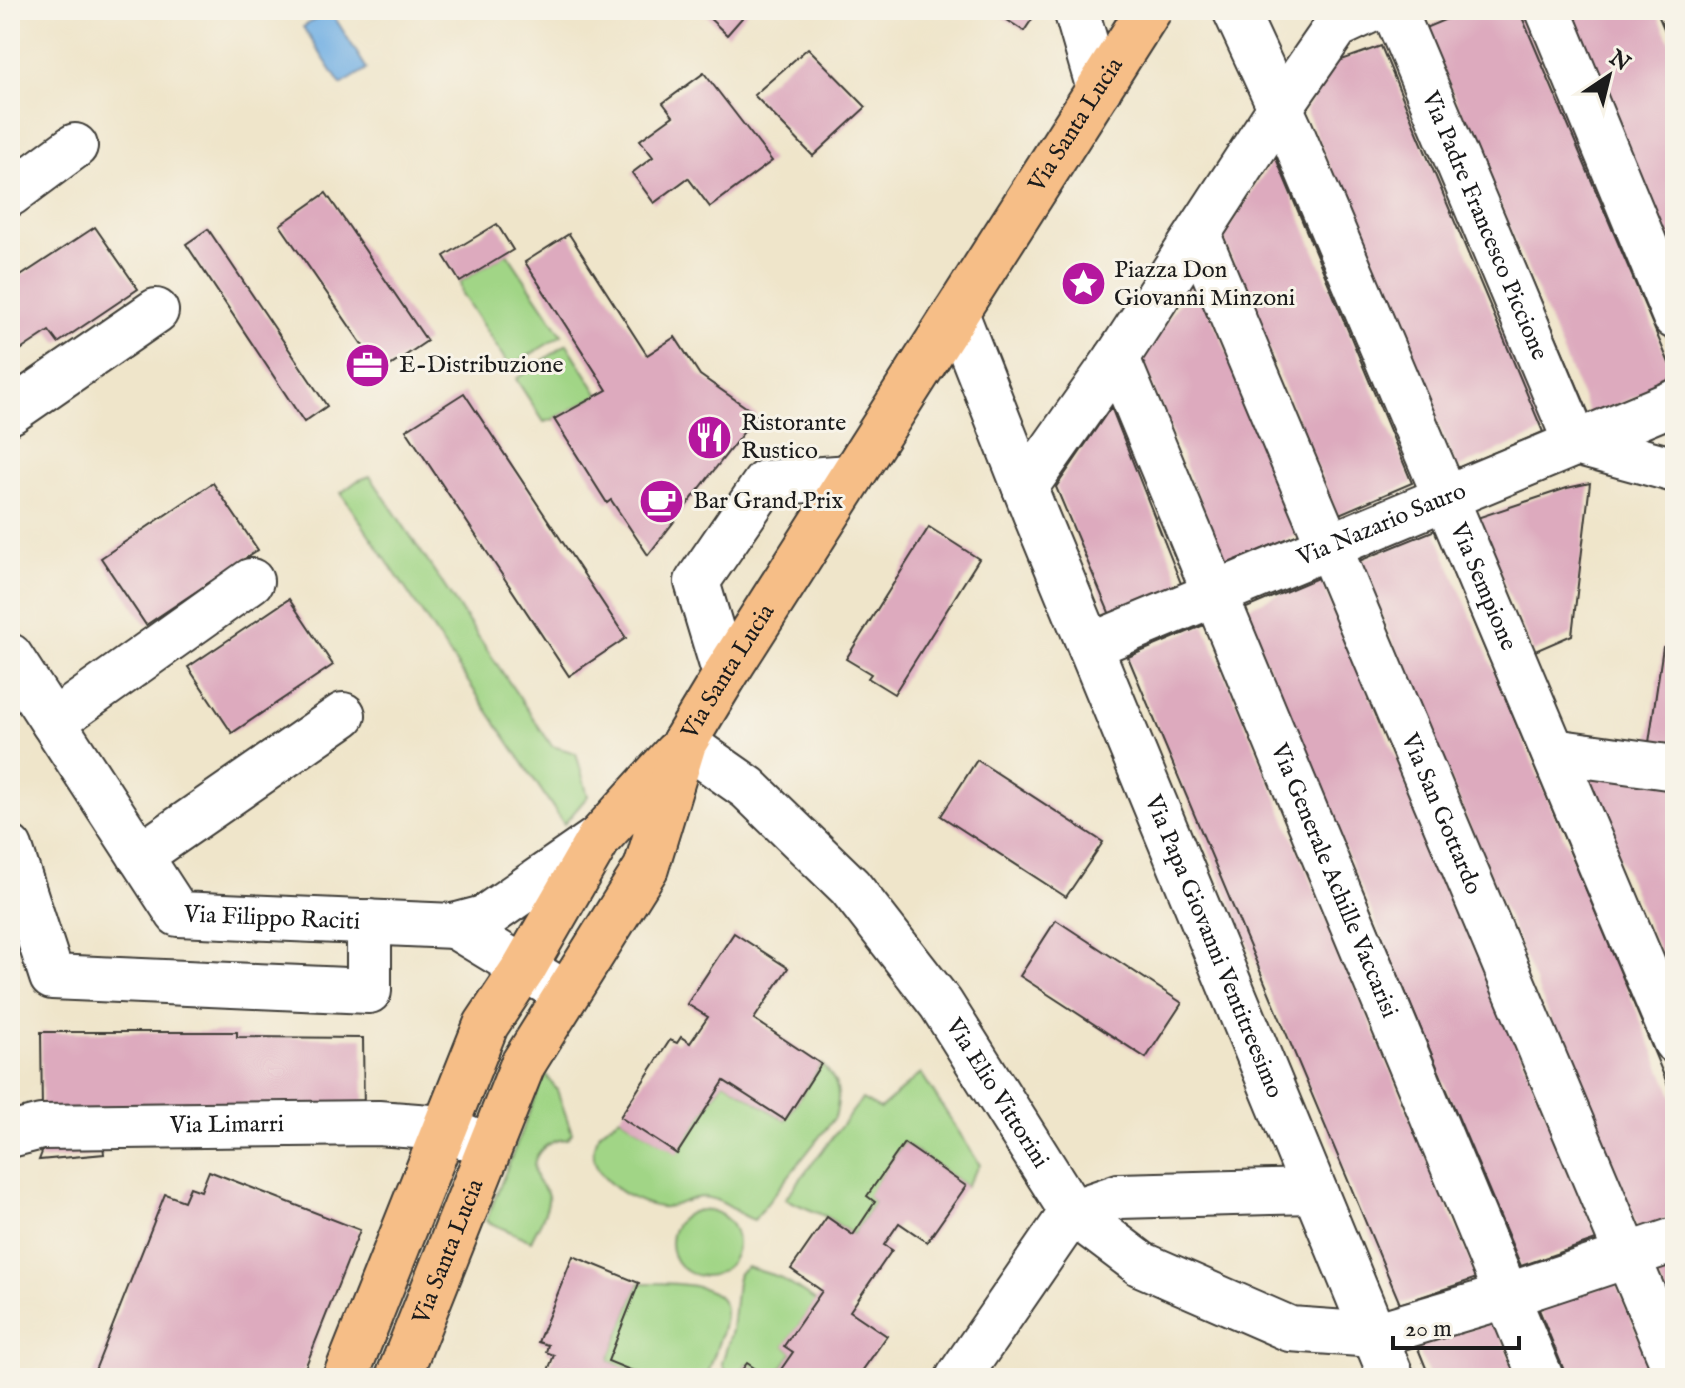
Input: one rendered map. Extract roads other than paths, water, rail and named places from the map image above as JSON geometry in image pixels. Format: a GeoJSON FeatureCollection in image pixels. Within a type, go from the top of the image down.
{"type":"FeatureCollection","features":[{"type":"Feature","properties":{"kind":"main road","name":"Via Santa Lucia"},"geometry":{"type":"LineString","coordinates":[[398,1378],[523,1064],[646,868],[684,743],[1149,10]]}},
{"type":"Feature","properties":{"kind":"main road"},"geometry":{"type":"LineString","coordinates":[[345,1378],[486,1025],[524,968],[599,838],[684,743]]}},
{"type":"Feature","properties":{"kind":"street"},"geometry":{"type":"LineString","coordinates":[[1076,10],[1099,89]]}},
{"type":"Feature","properties":{"kind":"street","name":"Via Sempione"},"geometry":{"type":"LineString","coordinates":[[1235,10],[1285,120],[1675,1041]]}},
{"type":"Feature","properties":{"kind":"street"},"geometry":{"type":"LineString","coordinates":[[1030,502],[1122,371],[1285,120],[1337,26],[1370,10]]}},
{"type":"Feature","properties":{"kind":"street","name":"Via Padre Francesco Piccione"},"geometry":{"type":"LineString","coordinates":[[1394,10],[1576,443]]}},
{"type":"Feature","properties":{"kind":"street"},"geometry":{"type":"LineString","coordinates":[[1548,10],[1675,317]]}},
{"type":"Feature","properties":{"kind":"street"},"geometry":{"type":"LineString","coordinates":[[10,194],[75,146]]}},
{"type":"Feature","properties":{"kind":"street","name":"Via San Gottardo"},"geometry":{"type":"LineString","coordinates":[[1203,247],[1675,1369]]}},
{"type":"Feature","properties":{"kind":"street"},"geometry":{"type":"LineString","coordinates":[[10,412],[156,311]]}},
{"type":"Feature","properties":{"kind":"street","name":"Via Papa Giovanni Ventitreesimo"},"geometry":{"type":"LineString","coordinates":[[956,313],[1030,502],[1392,1378]]}},
{"type":"Feature","properties":{"kind":"street","name":"Via Generale Achille Vaccarisi"},"geometry":{"type":"LineString","coordinates":[[1122,371],[1541,1378]]}},
{"type":"Feature","properties":{"kind":"street","name":"Via Nazario Sauro"},"geometry":{"type":"LineString","coordinates":[[1090,646],[1675,402]]}},
{"type":"Feature","properties":{"kind":"street"},"geometry":{"type":"LineString","coordinates":[[1576,443],[1675,470]]}},
{"type":"Feature","properties":{"kind":"street"},"geometry":{"type":"LineString","coordinates":[[725,675],[697,582],[765,483],[851,477]]}},
{"type":"Feature","properties":{"kind":"street"},"geometry":{"type":"LineString","coordinates":[[53,722],[251,581]]}},
{"type":"Feature","properties":{"kind":"street","name":"Via Filippo Raciti"},"geometry":{"type":"LineString","coordinates":[[10,656],[178,914],[454,926],[484,918],[599,838]]}},
{"type":"Feature","properties":{"kind":"street"},"geometry":{"type":"LineString","coordinates":[[140,856],[343,715]]}},
{"type":"Feature","properties":{"kind":"street","name":"Via Elio Vittorini"},"geometry":{"type":"LineString","coordinates":[[684,743],[748,788],[850,887],[941,1004],[1072,1212],[1141,1264],[1290,1329],[1374,1335]]}},
{"type":"Feature","properties":{"kind":"street"},"geometry":{"type":"LineString","coordinates":[[1553,751],[1675,768]]}},
{"type":"Feature","properties":{"kind":"street"},"geometry":{"type":"LineString","coordinates":[[10,848],[52,977],[369,991],[369,922]]}},
{"type":"Feature","properties":{"kind":"street"},"geometry":{"type":"LineString","coordinates":[[454,926],[565,993]]}},
{"type":"Feature","properties":{"kind":"street","name":"Via Limarri"},"geometry":{"type":"LineString","coordinates":[[10,1135],[41,1127],[378,1123],[443,1128],[488,1146]]}},
{"type":"Feature","properties":{"kind":"street"},"geometry":{"type":"LineString","coordinates":[[958,1378],[1072,1212],[1119,1196],[1314,1191]]}},
{"type":"Feature","properties":{"kind":"street"},"geometry":{"type":"LineString","coordinates":[[1374,1335],[1506,1296],[1675,1240]]}},
{"type":"Feature","properties":{"kind":"water"},"geometry":{"type":"Polygon","coordinates":[[[330,10],[367,69],[341,85],[303,27],[330,10]]]}},
{"type":"Feature","properties":{"kind":"place","name":"Piazza Don Giovanni Minzoni"},"geometry":{"type":"Point","coordinates":[1083,284]}},
{"type":"Feature","properties":{"kind":"place","name":"E-Distribuzione"},"geometry":{"type":"Point","coordinates":[368,365]}},
{"type":"Feature","properties":{"kind":"place","name":"Ristorante Rustico"},"geometry":{"type":"Point","coordinates":[710,437]}},
{"type":"Feature","properties":{"kind":"place","name":"Bar Grand Prix"},"geometry":{"type":"Point","coordinates":[662,501]}}]}
